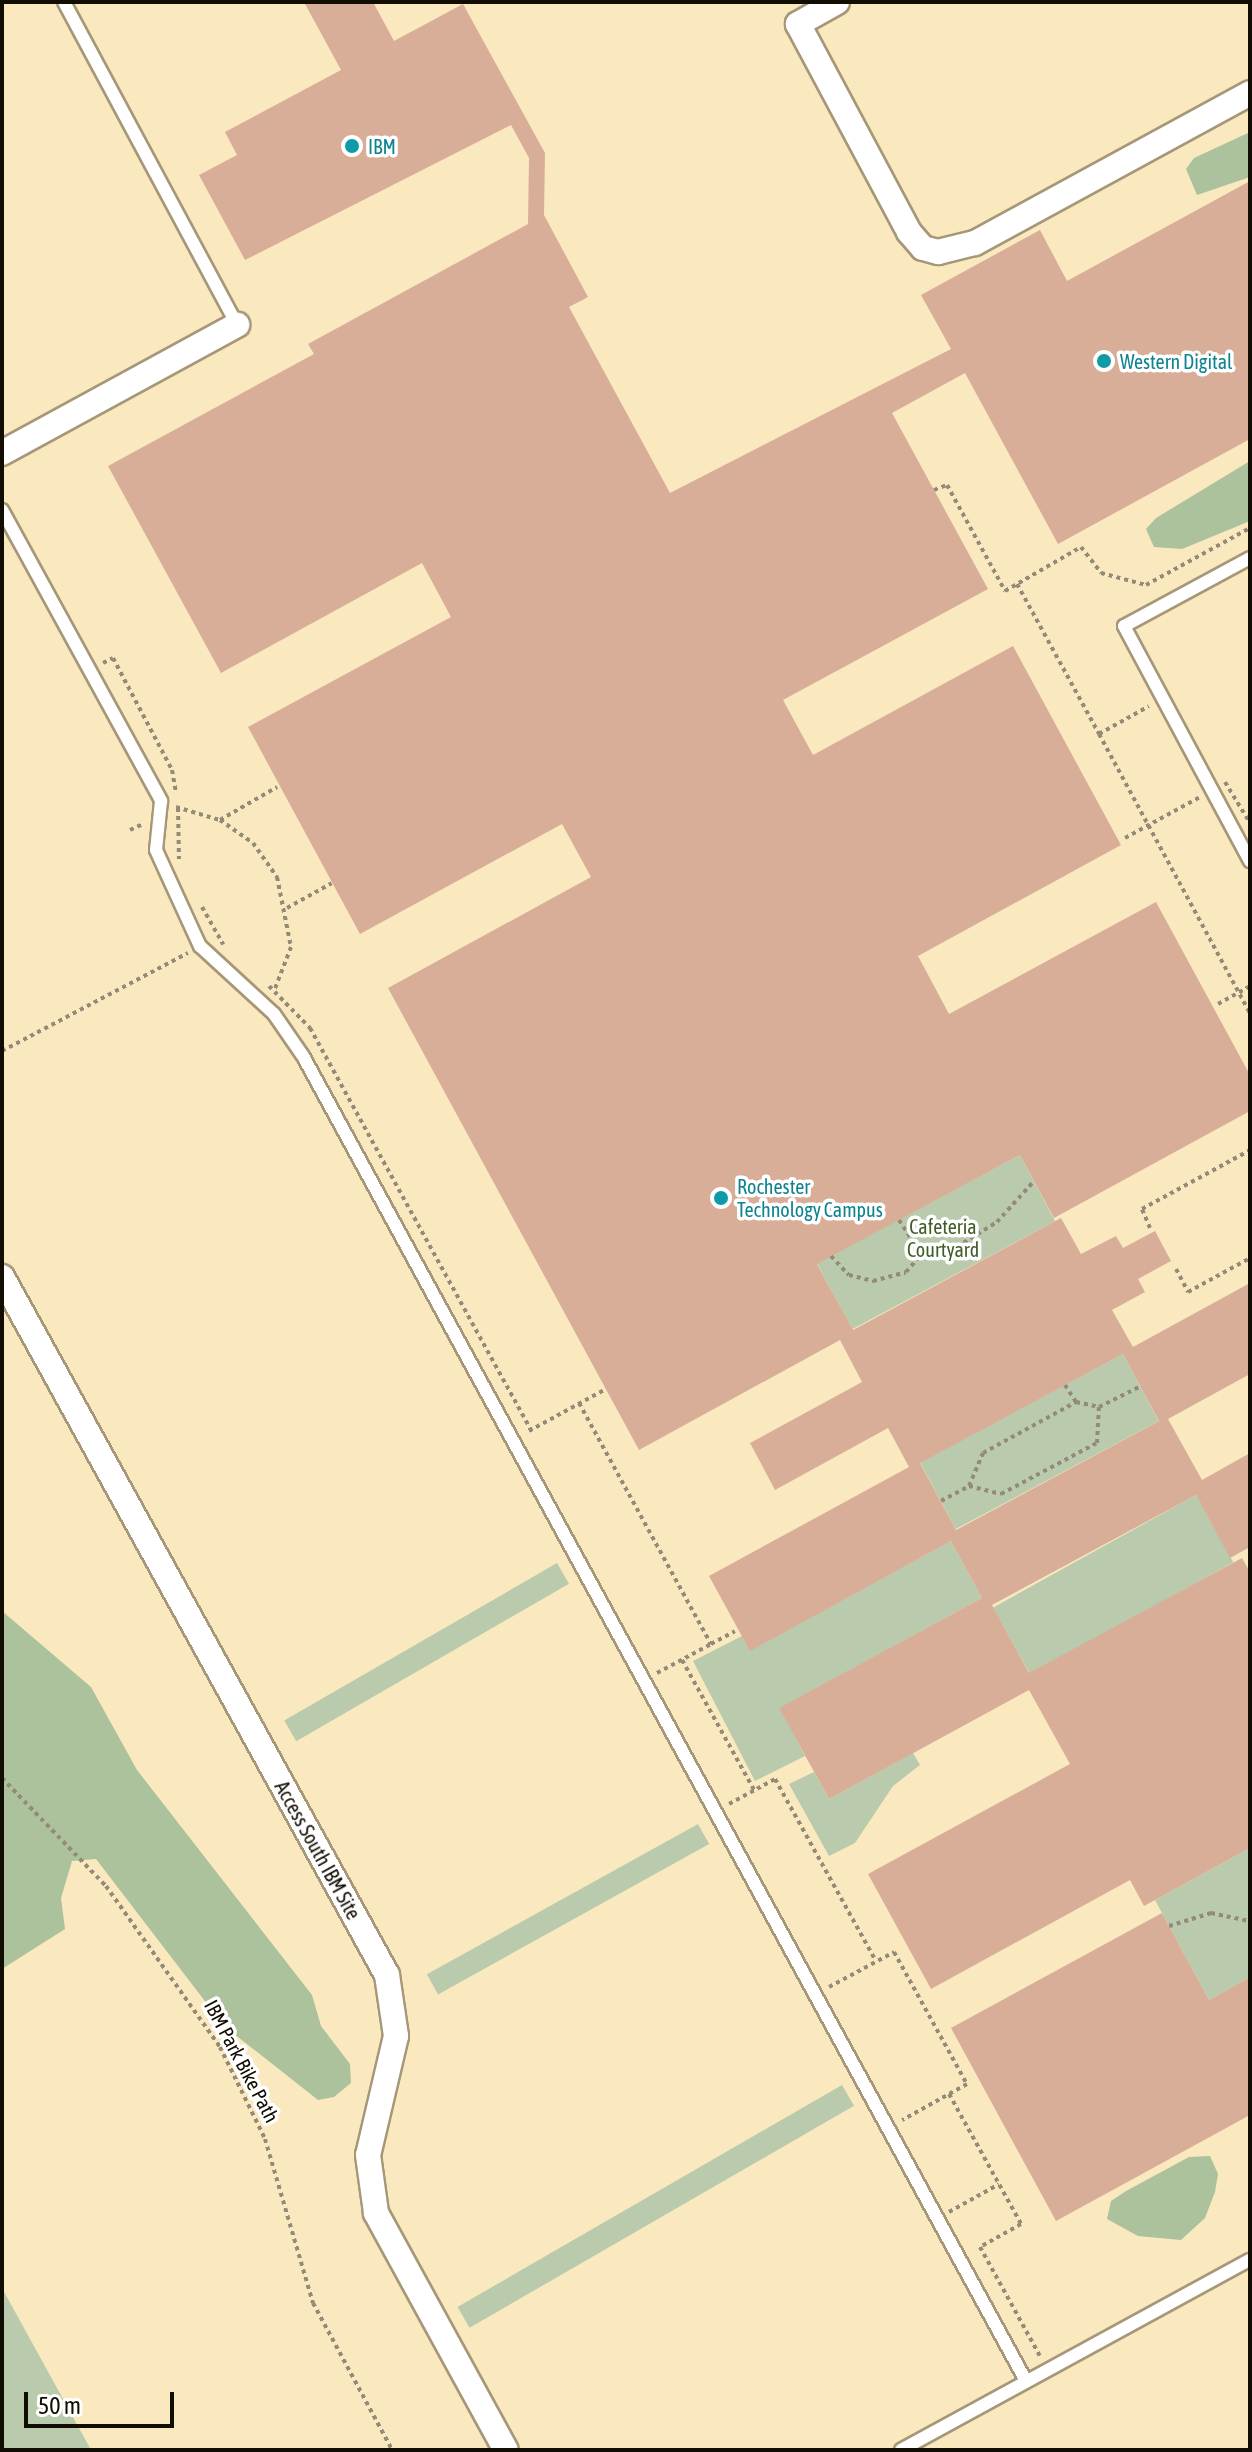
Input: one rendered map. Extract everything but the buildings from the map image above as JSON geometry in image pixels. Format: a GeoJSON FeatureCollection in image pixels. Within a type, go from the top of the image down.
{"type":"FeatureCollection","features":[{"type":"Feature","properties":{"kind":"street"},"geometry":{"type":"LineString","coordinates":[[837,2],[798,24],[909,232],[938,252],[975,243],[1250,93]]}},
{"type":"Feature","properties":{"kind":"street"},"geometry":{"type":"LineString","coordinates":[[2,453],[237,325]]}},
{"type":"Feature","properties":{"kind":"street","name":"Access South IBM Site"},"geometry":{"type":"LineString","coordinates":[[2,1277],[387,1975],[396,2036],[368,2155],[376,2213],[506,2450]]}},
{"type":"Feature","properties":{"kind":"lane"},"geometry":{"type":"LineString","coordinates":[[64,2],[237,325]]}},
{"type":"Feature","properties":{"kind":"lane"},"geometry":{"type":"LineString","coordinates":[[2,510],[161,801],[156,850],[200,946],[263,1007],[303,1056],[509,1442],[1026,2381]]}},
{"type":"Feature","properties":{"kind":"lane"},"geometry":{"type":"LineString","coordinates":[[1250,558],[1124,626],[1250,861]]}},
{"type":"Feature","properties":{"kind":"lane"},"geometry":{"type":"LineString","coordinates":[[901,2450],[1250,2260]]}},
{"type":"Feature","properties":{"kind":"path"},"geometry":{"type":"LineString","coordinates":[[934,490],[947,485],[1005,591],[1081,547],[1101,573],[1146,585],[1250,528]]}},
{"type":"Feature","properties":{"kind":"path"},"geometry":{"type":"LineString","coordinates":[[1017,584],[1250,1013]]}},
{"type":"Feature","properties":{"kind":"path"},"geometry":{"type":"LineString","coordinates":[[89,670],[113,658],[172,770],[181,870]]}},
{"type":"Feature","properties":{"kind":"path"},"geometry":{"type":"LineString","coordinates":[[1099,734],[1163,699]]}},
{"type":"Feature","properties":{"kind":"path"},"geometry":{"type":"LineString","coordinates":[[1125,838],[1227,780],[1250,823]]}},
{"type":"Feature","properties":{"kind":"path"},"geometry":{"type":"LineString","coordinates":[[263,1007],[275,989],[291,947],[287,908],[277,877],[253,843],[220,820],[277,787]]}},
{"type":"Feature","properties":{"kind":"path"},"geometry":{"type":"LineString","coordinates":[[287,908],[332,883]]}},
{"type":"Feature","properties":{"kind":"path"},"geometry":{"type":"LineString","coordinates":[[2,1051],[219,938],[196,897]]}},
{"type":"Feature","properties":{"kind":"path"},"geometry":{"type":"LineString","coordinates":[[1218,1004],[1250,986]]}},
{"type":"Feature","properties":{"kind":"path"},"geometry":{"type":"LineString","coordinates":[[275,989],[310,1028],[531,1430]]}},
{"type":"Feature","properties":{"kind":"path"},"geometry":{"type":"LineString","coordinates":[[1150,1228],[1142,1209],[1250,1150]]}},
{"type":"Feature","properties":{"kind":"path"},"geometry":{"type":"LineString","coordinates":[[831,1256],[849,1275],[873,1281],[906,1272],[924,1251],[965,1245],[1034,1181]]}},
{"type":"Feature","properties":{"kind":"path"},"geometry":{"type":"LineString","coordinates":[[899,1220],[924,1251]]}},
{"type":"Feature","properties":{"kind":"path"},"geometry":{"type":"LineString","coordinates":[[1176,1269],[1188,1292],[1250,1258]]}},
{"type":"Feature","properties":{"kind":"path"},"geometry":{"type":"LineString","coordinates":[[1065,1385],[1076,1402]]}},
{"type":"Feature","properties":{"kind":"path"},"geometry":{"type":"LineString","coordinates":[[941,1501],[969,1486],[983,1453],[1076,1402],[1099,1407],[1141,1386]]}},
{"type":"Feature","properties":{"kind":"path"},"geometry":{"type":"LineString","coordinates":[[509,1442],[604,1390]]}},
{"type":"Feature","properties":{"kind":"path"},"geometry":{"type":"LineString","coordinates":[[579,1403],[711,1644]]}},
{"type":"Feature","properties":{"kind":"path"},"geometry":{"type":"LineString","coordinates":[[969,1486],[1001,1494],[1097,1443],[1099,1407]]}},
{"type":"Feature","properties":{"kind":"path"},"geometry":{"type":"LineString","coordinates":[[642,1682],[735,1631]]}},
{"type":"Feature","properties":{"kind":"path"},"geometry":{"type":"LineString","coordinates":[[682,1660],[754,1790],[775,1779],[876,1961]]}},
{"type":"Feature","properties":{"kind":"path","name":"IBM Park Bike Path"},"geometry":{"type":"LineString","coordinates":[[2,1778],[106,1886],[220,2047],[265,2139],[313,2303],[392,2450]]}},
{"type":"Feature","properties":{"kind":"path"},"geometry":{"type":"LineString","coordinates":[[1169,1926],[1211,1913],[1250,1921]]}},
{"type":"Feature","properties":{"kind":"path"},"geometry":{"type":"LineString","coordinates":[[814,1996],[894,1952],[967,2084],[887,2128]]}},
{"type":"Feature","properties":{"kind":"path"},"geometry":{"type":"LineString","coordinates":[[949,2094],[1021,2224],[980,2247],[1047,2370]]}},
{"type":"Feature","properties":{"kind":"path"},"geometry":{"type":"LineString","coordinates":[[937,2219],[999,2184]]}},
{"type":"Feature","properties":{"kind":"shaded area","name":"IBM"},"geometry":{"type":"Polygon","coordinates":[[[2,2],[1250,2],[1250,2450],[90,2450],[2,2290],[2,2]]]}},
{"type":"Feature","properties":{"kind":"green space"},"geometry":{"type":"Polygon","coordinates":[[[1250,132],[1250,177],[1197,195],[1186,169],[1194,158],[1250,132]]]}},
{"type":"Feature","properties":{"kind":"green space"},"geometry":{"type":"Polygon","coordinates":[[[1250,461],[1250,521],[1182,549],[1154,547],[1146,529],[1156,518],[1250,461]]]}},
{"type":"Feature","properties":{"kind":"green space","name":"Cafeteria Courtyard"},"geometry":{"type":"Polygon","coordinates":[[[1020,1155],[1055,1221],[852,1329],[817,1263],[1020,1155]]]}},
{"type":"Feature","properties":{"kind":"green space"},"geometry":{"type":"Polygon","coordinates":[[[1123,1354],[1159,1421],[956,1529],[920,1462],[1123,1354]]]}},
{"type":"Feature","properties":{"kind":"green space"},"geometry":{"type":"Polygon","coordinates":[[[1196,1495],[1233,1562],[1030,1675],[993,1607],[1196,1495]]]}},
{"type":"Feature","properties":{"kind":"green space"},"geometry":{"type":"Polygon","coordinates":[[[951,1541],[982,1598],[780,1708],[805,1756],[755,1781],[693,1661],[742,1636],[750,1650],[951,1541]]]}},
{"type":"Feature","properties":{"kind":"green space"},"geometry":{"type":"Polygon","coordinates":[[[557,1563],[569,1584],[296,1741],[284,1720],[557,1563]]]}},
{"type":"Feature","properties":{"kind":"green space"},"geometry":{"type":"Polygon","coordinates":[[[2,1611],[91,1687],[137,1770],[312,1995],[321,2026],[350,2064],[351,2083],[334,2097],[318,2100],[224,2026],[96,1859],[72,1861],[61,1898],[65,1929],[2,1969],[2,1611]]]}},
{"type":"Feature","properties":{"kind":"green space"},"geometry":{"type":"Polygon","coordinates":[[[913,1753],[920,1765],[893,1786],[855,1843],[829,1856],[789,1784],[814,1772],[829,1799],[913,1753]]]}},
{"type":"Feature","properties":{"kind":"green space"},"geometry":{"type":"Polygon","coordinates":[[[698,1824],[709,1844],[438,1994],[427,1974],[698,1824]]]}},
{"type":"Feature","properties":{"kind":"green space"},"geometry":{"type":"Polygon","coordinates":[[[1250,1848],[1250,1977],[1209,2000],[1155,1900],[1250,1848]]]}},
{"type":"Feature","properties":{"kind":"green space"},"geometry":{"type":"Polygon","coordinates":[[[842,2085],[854,2106],[469,2328],[457,2307],[842,2085]]]}},
{"type":"Feature","properties":{"kind":"green space"},"geometry":{"type":"Polygon","coordinates":[[[1210,2156],[1218,2174],[1215,2192],[1205,2218],[1181,2240],[1138,2236],[1107,2219],[1111,2201],[1126,2191],[1189,2157],[1210,2156]]]}},
{"type":"Feature","properties":{"kind":"green space"},"geometry":{"type":"Polygon","coordinates":[[[2,2288],[91,2450],[2,2450],[2,2288]]]}},
{"type":"Feature","properties":{"kind":"place","name":"IBM"},"geometry":{"type":"Point","coordinates":[352,146]}},
{"type":"Feature","properties":{"kind":"place","name":"Western Digital"},"geometry":{"type":"Point","coordinates":[1104,361]}},
{"type":"Feature","properties":{"kind":"place","name":"Rochester Technology Campus"},"geometry":{"type":"Point","coordinates":[721,1198]}}]}
